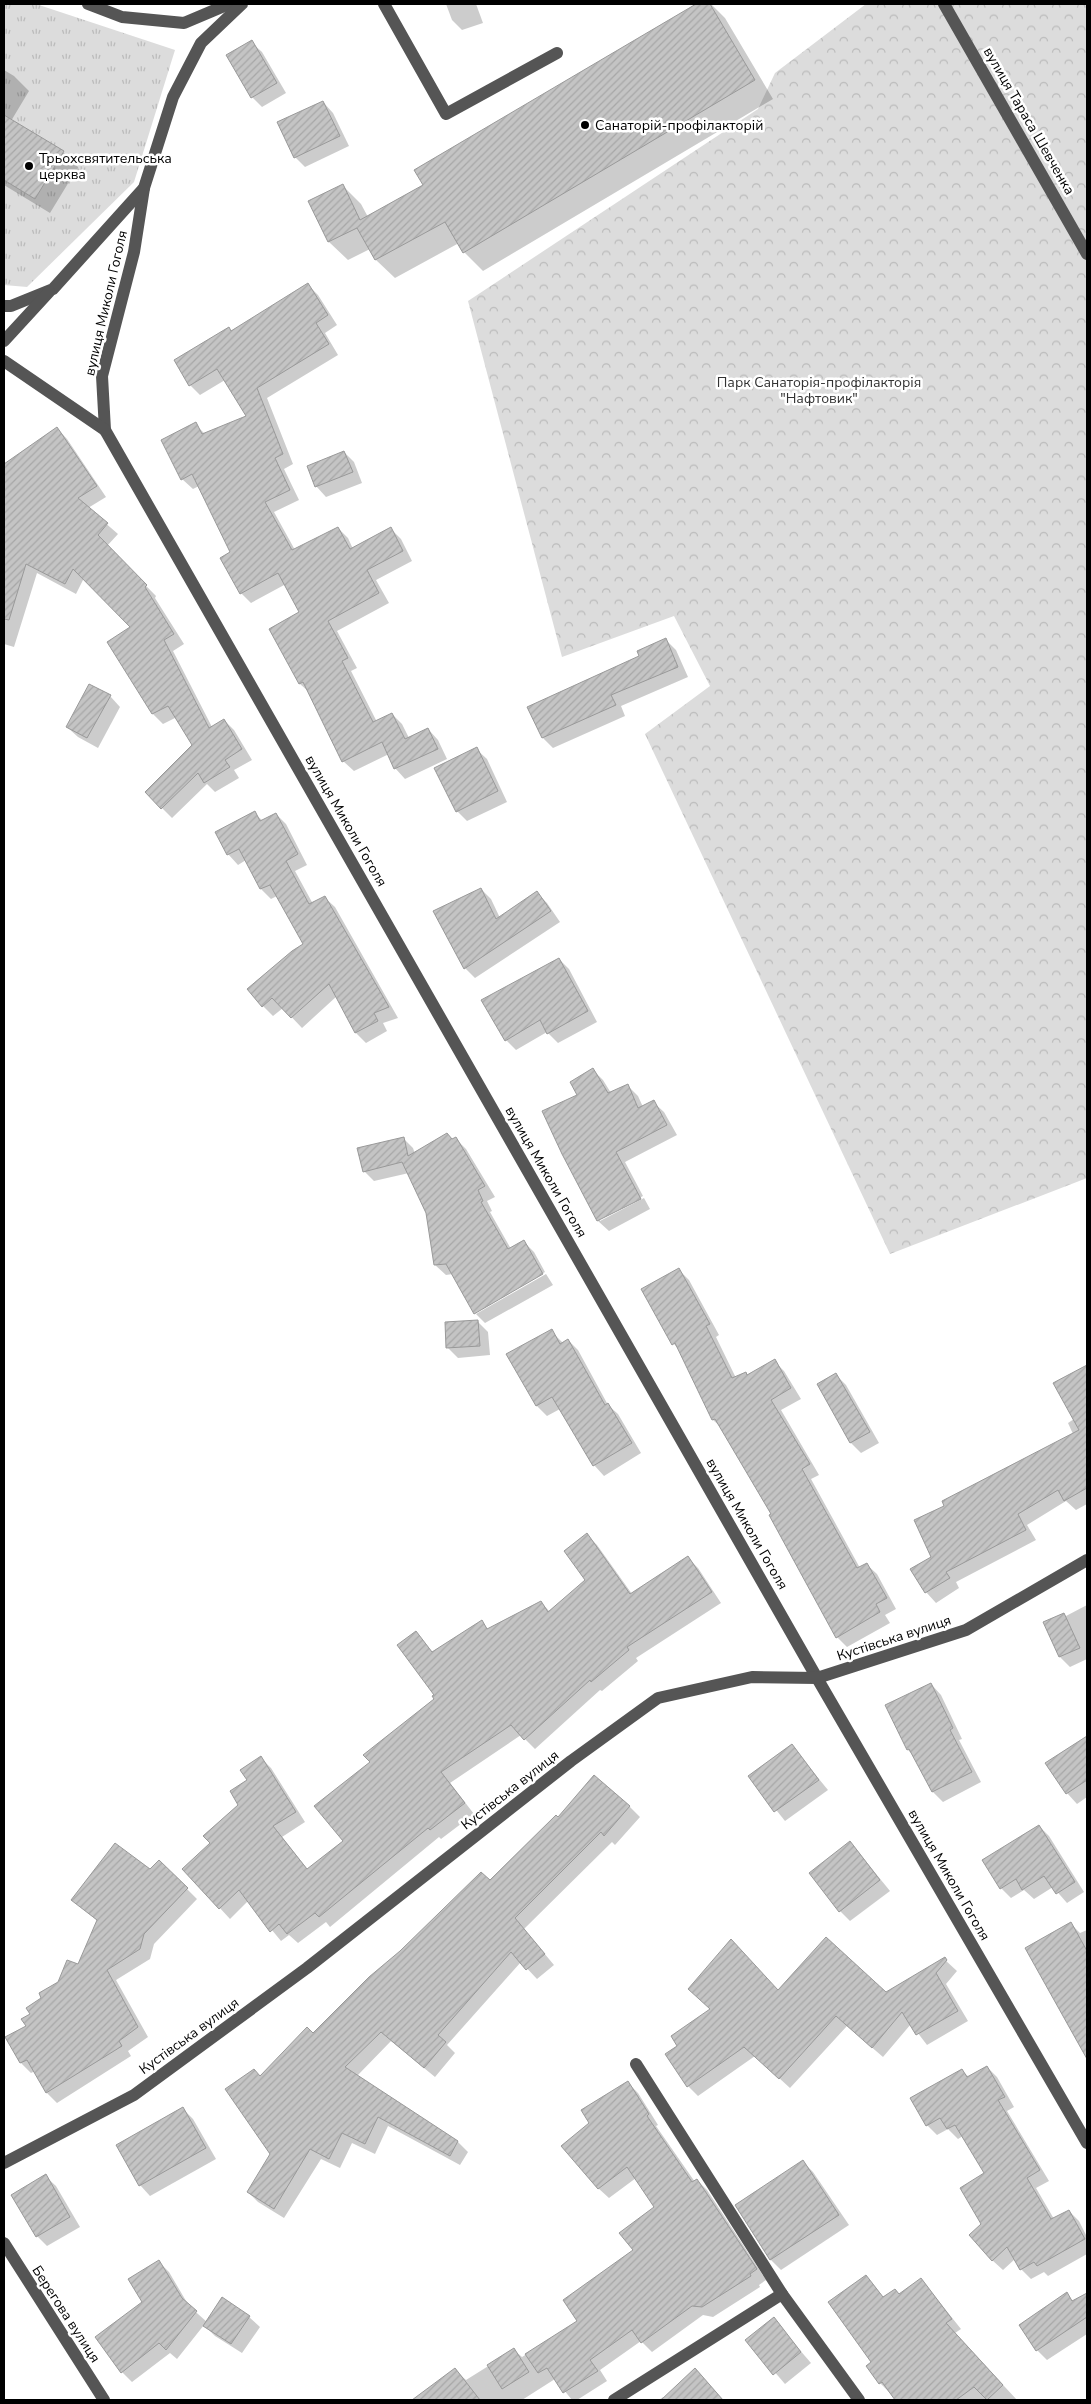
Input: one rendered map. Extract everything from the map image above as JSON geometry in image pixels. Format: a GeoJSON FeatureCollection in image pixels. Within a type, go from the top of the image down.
{"type":"FeatureCollection","features":[{"type":"Feature","properties":{"kind":"street"},"geometry":{"type":"LineString","coordinates":[[88,4],[122,17],[184,22],[228,4]]}},
{"type":"Feature","properties":{"kind":"street","name":"вулиця Миколи Гоголя"},"geometry":{"type":"LineString","coordinates":[[242,4],[201,43],[173,97],[144,188],[134,252],[102,376],[105,430],[817,1678],[1087,2142]]}},
{"type":"Feature","properties":{"kind":"street"},"geometry":{"type":"LineString","coordinates":[[384,4],[446,114],[557,53]]}},
{"type":"Feature","properties":{"kind":"street","name":"вулиця Тараса Шевченка"},"geometry":{"type":"LineString","coordinates":[[944,4],[1087,254]]}},
{"type":"Feature","properties":{"kind":"street"},"geometry":{"type":"LineString","coordinates":[[4,341],[144,188]]}},
{"type":"Feature","properties":{"kind":"street"},"geometry":{"type":"LineString","coordinates":[[4,306],[10,306],[53,289]]}},
{"type":"Feature","properties":{"kind":"street"},"geometry":{"type":"LineString","coordinates":[[4,361],[105,430]]}},
{"type":"Feature","properties":{"kind":"street","name":"Кустівська вулиця"},"geometry":{"type":"LineString","coordinates":[[4,2163],[134,2095],[307,1968],[571,1761],[658,1698],[752,1677],[817,1678],[966,1630],[1087,1560]]}},
{"type":"Feature","properties":{"kind":"street"},"geometry":{"type":"LineString","coordinates":[[636,2064],[782,2294],[859,2400]]}},
{"type":"Feature","properties":{"kind":"street","name":"Берегова вулиця"},"geometry":{"type":"LineString","coordinates":[[4,2243],[104,2400]]}},
{"type":"Feature","properties":{"kind":"street"},"geometry":{"type":"LineString","coordinates":[[614,2400],[782,2294]]}},
{"type":"Feature","properties":{"kind":"green space"},"geometry":{"type":"Polygon","coordinates":[[[4,4],[36,4],[175,50],[134,182],[27,287],[4,285],[4,4]]]}},
{"type":"Feature","properties":{"kind":"green space","name":"Парк Санаторія-профілакторія \"Нафтовик\""},"geometry":{"type":"Polygon","coordinates":[[[866,4],[1087,4],[1087,1178],[890,1254],[645,734],[710,686],[674,616],[562,657],[468,301],[758,109],[775,73],[866,4]]]}},
{"type":"Feature","properties":{"kind":"building","name":"Санаторій-профілакторій"},"geometry":{"type":"Polygon","coordinates":[[[696,4],[710,4],[755,80],[463,253],[445,222],[375,260],[357,228],[328,242],[308,201],[343,184],[360,220],[423,185],[414,170],[696,4]]]}},
{"type":"Feature","properties":{"kind":"building"},"geometry":{"type":"Polygon","coordinates":[[[252,40],[277,83],[251,98],[226,55],[252,40]]]}},
{"type":"Feature","properties":{"kind":"building"},"geometry":{"type":"Polygon","coordinates":[[[323,101],[340,136],[294,158],[277,122],[323,101]]]}},
{"type":"Feature","properties":{"kind":"building","name":"Трьохсвятительська церква"},"geometry":{"type":"Polygon","coordinates":[[[4,115],[64,151],[35,199],[4,180],[4,115]]]}},
{"type":"Feature","properties":{"kind":"building"},"geometry":{"type":"Polygon","coordinates":[[[308,283],[328,315],[316,323],[329,344],[257,388],[283,454],[275,458],[290,490],[265,502],[292,550],[338,527],[350,549],[391,527],[403,551],[367,570],[379,593],[328,621],[348,658],[342,661],[373,722],[392,713],[405,739],[428,728],[438,749],[394,769],[382,742],[342,762],[303,682],[299,684],[269,629],[299,612],[278,573],[240,594],[220,558],[230,552],[192,474],[181,480],[161,440],[196,422],[202,434],[246,416],[217,369],[189,386],[174,360],[229,327],[231,331],[308,283]]]}},
{"type":"Feature","properties":{"kind":"building"},"geometry":{"type":"Polygon","coordinates":[[[57,427],[97,486],[78,498],[108,523],[98,535],[147,585],[145,587],[174,634],[164,640],[209,728],[224,719],[242,749],[225,760],[230,767],[204,783],[198,773],[161,809],[145,792],[192,745],[168,706],[152,714],[107,642],[130,627],[73,569],[65,584],[26,564],[9,620],[4,619],[4,464],[57,427]]]}},
{"type":"Feature","properties":{"kind":"building"},"geometry":{"type":"Polygon","coordinates":[[[344,451],[353,472],[315,487],[307,466],[344,451]]]}},
{"type":"Feature","properties":{"kind":"building"},"geometry":{"type":"Polygon","coordinates":[[[666,638],[678,667],[611,695],[616,705],[542,738],[527,707],[639,656],[637,651],[666,638]]]}},
{"type":"Feature","properties":{"kind":"building"},"geometry":{"type":"Polygon","coordinates":[[[89,684],[111,695],[87,738],[66,727],[89,684]]]}},
{"type":"Feature","properties":{"kind":"building"},"geometry":{"type":"Polygon","coordinates":[[[477,747],[498,791],[456,812],[434,768],[477,747]]]}},
{"type":"Feature","properties":{"kind":"building"},"geometry":{"type":"Polygon","coordinates":[[[255,811],[260,821],[276,813],[298,854],[286,861],[309,904],[325,896],[389,1007],[374,1013],[378,1021],[355,1033],[329,984],[291,1018],[272,998],[262,1007],[247,989],[303,944],[270,885],[260,889],[239,849],[227,855],[215,832],[255,811]]]}},
{"type":"Feature","properties":{"kind":"building"},"geometry":{"type":"Polygon","coordinates":[[[481,888],[496,919],[537,891],[551,911],[464,969],[433,911],[481,888]]]}},
{"type":"Feature","properties":{"kind":"building"},"geometry":{"type":"Polygon","coordinates":[[[559,958],[588,1011],[547,1034],[540,1020],[505,1041],[481,1000],[559,958]]]}},
{"type":"Feature","properties":{"kind":"building"},"geometry":{"type":"Polygon","coordinates":[[[593,1068],[608,1093],[628,1084],[638,1108],[654,1100],[667,1125],[616,1152],[641,1199],[597,1221],[542,1111],[577,1095],[570,1082],[593,1068]]]}},
{"type":"Feature","properties":{"kind":"building"},"geometry":{"type":"Polygon","coordinates":[[[447,1133],[452,1139],[456,1137],[485,1186],[478,1190],[483,1201],[481,1202],[508,1249],[524,1240],[543,1274],[474,1314],[446,1264],[434,1265],[426,1213],[402,1162],[363,1172],[357,1148],[404,1137],[408,1156],[447,1133]]]}},
{"type":"Feature","properties":{"kind":"building"},"geometry":{"type":"Polygon","coordinates":[[[679,1268],[710,1324],[706,1326],[732,1378],[746,1372],[747,1375],[775,1359],[791,1388],[771,1400],[810,1464],[802,1469],[857,1568],[867,1563],[887,1598],[876,1604],[880,1612],[836,1638],[769,1515],[771,1514],[715,1419],[712,1420],[675,1343],[672,1345],[641,1289],[679,1268]]]}},
{"type":"Feature","properties":{"kind":"building"},"geometry":{"type":"Polygon","coordinates":[[[478,1320],[480,1346],[446,1348],[445,1322],[478,1320]]]}},
{"type":"Feature","properties":{"kind":"building"},"geometry":{"type":"Polygon","coordinates":[[[552,1329],[560,1344],[568,1339],[605,1405],[608,1403],[632,1443],[593,1466],[552,1397],[536,1406],[506,1354],[552,1329]]]}},
{"type":"Feature","properties":{"kind":"building"},"geometry":{"type":"Polygon","coordinates":[[[1087,1365],[1087,1488],[1064,1501],[1058,1490],[1018,1514],[1026,1530],[946,1572],[950,1578],[925,1593],[910,1569],[931,1557],[914,1520],[944,1506],[942,1501],[1079,1430],[1053,1383],[1087,1365]]]}},
{"type":"Feature","properties":{"kind":"building"},"geometry":{"type":"Polygon","coordinates":[[[836,1373],[870,1432],[850,1443],[817,1384],[836,1373]]]}},
{"type":"Feature","properties":{"kind":"building"},"geometry":{"type":"Polygon","coordinates":[[[587,1533],[630,1594],[688,1556],[712,1592],[627,1647],[629,1650],[591,1682],[590,1680],[524,1740],[511,1725],[441,1772],[465,1803],[430,1830],[428,1828],[319,1917],[315,1913],[287,1934],[279,1924],[270,1932],[239,1890],[219,1909],[182,1869],[210,1843],[203,1836],[238,1805],[230,1791],[247,1780],[240,1770],[261,1756],[296,1812],[273,1826],[307,1869],[343,1841],[314,1806],[370,1762],[363,1755],[434,1699],[432,1696],[434,1695],[397,1645],[416,1631],[432,1652],[482,1620],[487,1629],[541,1601],[548,1612],[585,1580],[564,1551],[587,1533]]]}},
{"type":"Feature","properties":{"kind":"building"},"geometry":{"type":"Polygon","coordinates":[[[1064,1613],[1080,1648],[1059,1657],[1043,1622],[1064,1613]]]}},
{"type":"Feature","properties":{"kind":"building"},"geometry":{"type":"Polygon","coordinates":[[[931,1683],[953,1728],[950,1730],[972,1772],[932,1792],[909,1749],[907,1750],[885,1705],[931,1683]]]}},
{"type":"Feature","properties":{"kind":"building"},"geometry":{"type":"Polygon","coordinates":[[[1087,1736],[1087,1780],[1066,1794],[1045,1763],[1087,1736]]]}},
{"type":"Feature","properties":{"kind":"building"},"geometry":{"type":"Polygon","coordinates":[[[792,1744],[819,1780],[774,1812],[748,1776],[792,1744]]]}},
{"type":"Feature","properties":{"kind":"building"},"geometry":{"type":"Polygon","coordinates":[[[594,1775],[630,1806],[604,1836],[601,1832],[515,1918],[545,1954],[526,1970],[511,1952],[438,2035],[446,2042],[424,2068],[381,2032],[345,2067],[458,2141],[450,2156],[378,2117],[365,2144],[342,2133],[329,2159],[310,2149],[274,2209],[247,2192],[270,2154],[225,2089],[254,2069],[260,2076],[307,2027],[313,2033],[369,1977],[400,1951],[481,1872],[490,1880],[556,1815],[558,1817],[594,1775]]]}},
{"type":"Feature","properties":{"kind":"building"},"geometry":{"type":"Polygon","coordinates":[[[1039,1825],[1075,1882],[1056,1894],[1044,1876],[1022,1890],[1016,1879],[1000,1889],[982,1860],[1039,1825]]]}},
{"type":"Feature","properties":{"kind":"building"},"geometry":{"type":"Polygon","coordinates":[[[850,1841],[880,1880],[839,1912],[809,1873],[850,1841]]]}},
{"type":"Feature","properties":{"kind":"building"},"geometry":{"type":"Polygon","coordinates":[[[115,1843],[150,1869],[159,1860],[188,1888],[144,1934],[140,1949],[107,1970],[138,2027],[119,2041],[122,2046],[46,2093],[27,2060],[20,2063],[5,2037],[26,2026],[21,2019],[30,2014],[26,2008],[41,1998],[39,1993],[58,1982],[67,1960],[78,1964],[97,1920],[71,1900],[115,1843]]]}},
{"type":"Feature","properties":{"kind":"building"},"geometry":{"type":"Polygon","coordinates":[[[1071,1922],[1087,1951],[1087,2059],[1025,1948],[1071,1922]]]}},
{"type":"Feature","properties":{"kind":"building"},"geometry":{"type":"Polygon","coordinates":[[[826,1937],[886,1992],[945,1957],[947,1960],[936,1973],[958,2011],[916,2035],[902,2012],[872,2048],[836,2016],[779,2079],[744,2047],[687,2087],[665,2054],[677,2046],[671,2036],[710,2009],[688,1989],[731,1939],[778,1990],[826,1937]]]}},
{"type":"Feature","properties":{"kind":"building"},"geometry":{"type":"Polygon","coordinates":[[[987,2066],[1005,2097],[998,2100],[1040,2170],[1027,2178],[1051,2219],[1069,2210],[1085,2239],[1037,2266],[1034,2262],[1020,2270],[1007,2247],[992,2261],[969,2235],[981,2224],[960,2188],[984,2173],[955,2125],[947,2129],[940,2118],[926,2126],[910,2098],[962,2069],[967,2077],[987,2066]]]}},
{"type":"Feature","properties":{"kind":"building"},"geometry":{"type":"Polygon","coordinates":[[[628,2081],[649,2114],[647,2116],[692,2182],[697,2179],[757,2269],[750,2274],[751,2276],[702,2307],[692,2306],[641,2343],[632,2330],[590,2360],[598,2371],[563,2393],[547,2368],[538,2373],[525,2354],[577,2321],[563,2300],[633,2250],[619,2233],[654,2207],[627,2167],[598,2189],[561,2146],[589,2123],[581,2110],[628,2081]]]}},
{"type":"Feature","properties":{"kind":"building"},"geometry":{"type":"Polygon","coordinates":[[[183,2107],[206,2148],[139,2186],[116,2145],[183,2107]]]}},
{"type":"Feature","properties":{"kind":"building"},"geometry":{"type":"Polygon","coordinates":[[[803,2160],[839,2215],[770,2260],[735,2205],[803,2160]]]}},
{"type":"Feature","properties":{"kind":"building"},"geometry":{"type":"Polygon","coordinates":[[[46,2174],[70,2217],[36,2237],[11,2195],[46,2174]]]}},
{"type":"Feature","properties":{"kind":"building"},"geometry":{"type":"Polygon","coordinates":[[[159,2260],[182,2298],[197,2311],[166,2350],[159,2343],[121,2373],[95,2337],[142,2302],[128,2279],[159,2260]]]}},
{"type":"Feature","properties":{"kind":"building"},"geometry":{"type":"Polygon","coordinates":[[[866,2275],[883,2297],[895,2289],[899,2294],[921,2278],[952,2319],[946,2323],[1003,2385],[987,2400],[974,2387],[956,2400],[895,2400],[882,2382],[879,2384],[866,2366],[871,2362],[828,2302],[866,2275]]]}},
{"type":"Feature","properties":{"kind":"building"},"geometry":{"type":"Polygon","coordinates":[[[1067,2292],[1072,2301],[1087,2293],[1087,2317],[1036,2351],[1019,2325],[1067,2292]]]}},
{"type":"Feature","properties":{"kind":"building"},"geometry":{"type":"Polygon","coordinates":[[[222,2297],[250,2316],[231,2344],[203,2326],[222,2297]]]}},
{"type":"Feature","properties":{"kind":"building"},"geometry":{"type":"Polygon","coordinates":[[[774,2317],[801,2352],[773,2375],[745,2340],[774,2317]]]}},
{"type":"Feature","properties":{"kind":"building"},"geometry":{"type":"Polygon","coordinates":[[[514,2348],[529,2372],[502,2389],[487,2365],[514,2348]]]}},
{"type":"Feature","properties":{"kind":"building"},"geometry":{"type":"Polygon","coordinates":[[[455,2368],[480,2400],[412,2400],[455,2368]]]}},
{"type":"Feature","properties":{"kind":"building"},"geometry":{"type":"Polygon","coordinates":[[[695,2368],[723,2400],[661,2400],[695,2368]]]}},
{"type":"Feature","properties":{"kind":"place","name":"Санаторій-профілакторій"},"geometry":{"type":"Point","coordinates":[585,125]}},
{"type":"Feature","properties":{"kind":"place","name":"Трьохсвятительська церква"},"geometry":{"type":"Point","coordinates":[29,166]}}]}
